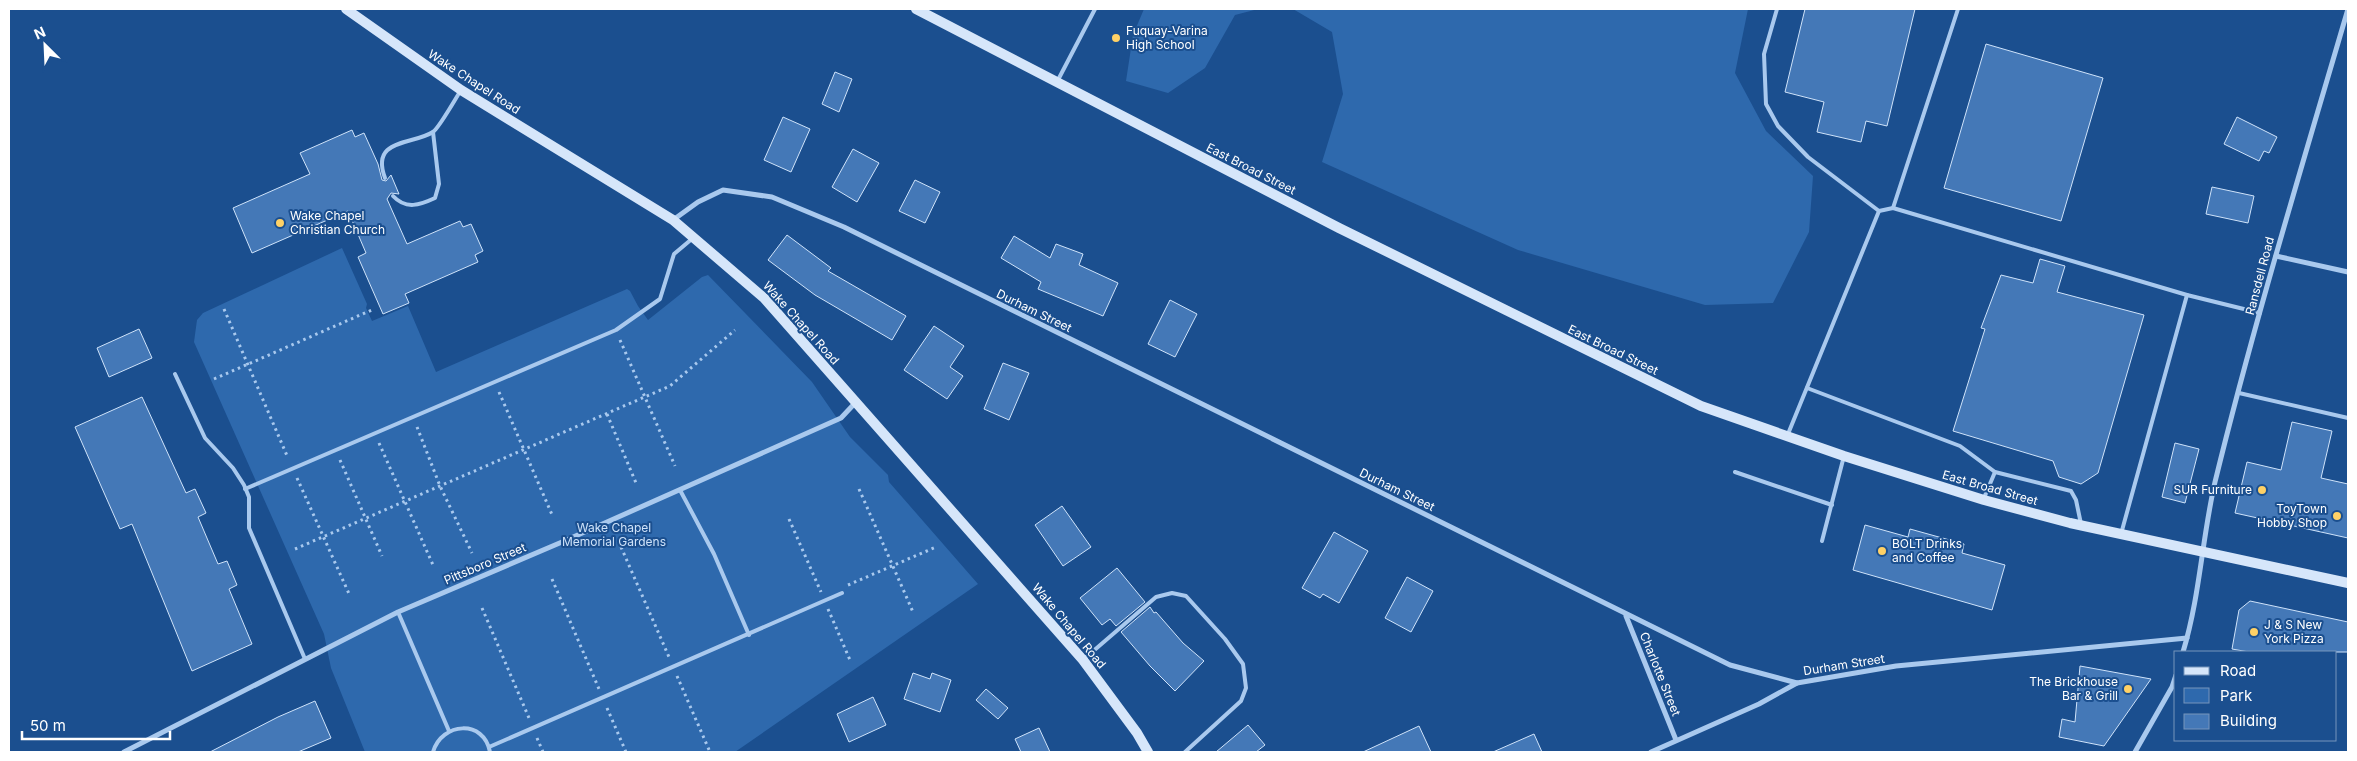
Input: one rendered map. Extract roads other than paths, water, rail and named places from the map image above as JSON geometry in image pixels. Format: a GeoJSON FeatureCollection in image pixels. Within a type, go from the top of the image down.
{"type":"FeatureCollection","features":[{"type":"Feature","properties":{"kind":"main road","name":"Wake Chapel Road"},"geometry":{"type":"LineString","coordinates":[[346,9],[462,90],[674,220],[764,298],[1083,660],[1137,733],[1148,752]]}},
{"type":"Feature","properties":{"kind":"main road","name":"East Broad Street"},"geometry":{"type":"LineString","coordinates":[[916,9],[1339,228],[1700,406],[1844,456],[1984,500],[2082,526],[2348,583]]}},
{"type":"Feature","properties":{"kind":"street","name":"Ransdell Road"},"geometry":{"type":"LineString","coordinates":[[2183,651],[2204,551],[2215,483],[2276,256],[2348,9]]}},
{"type":"Feature","properties":{"kind":"street","name":"Durham Street"},"geometry":{"type":"LineString","coordinates":[[674,220],[698,202],[724,190],[772,197],[844,227],[1730,666],[1797,682],[1896,666],[2148,644],[2187,638]]}},
{"type":"Feature","properties":{"kind":"street"},"geometry":{"type":"LineString","coordinates":[[2276,256],[2348,272]]}},
{"type":"Feature","properties":{"kind":"street","name":"Pittsboro Street"},"geometry":{"type":"LineString","coordinates":[[124,752],[398,612],[841,418],[856,402]]}},
{"type":"Feature","properties":{"kind":"street","name":"Charlotte Street"},"geometry":{"type":"LineString","coordinates":[[1626,616],[1676,740]]}},
{"type":"Feature","properties":{"kind":"street"},"geometry":{"type":"LineString","coordinates":[[2135,752],[2174,681]]}},
{"type":"Feature","properties":{"kind":"street"},"geometry":{"type":"LineString","coordinates":[[1651,752],[1759,704],[1797,682]]}},
{"type":"Feature","properties":{"kind":"lane"},"geometry":{"type":"LineString","coordinates":[[1057,82],[1095,9]]}},
{"type":"Feature","properties":{"kind":"lane"},"geometry":{"type":"LineString","coordinates":[[1778,9],[1764,54],[1766,104],[1778,126],[1808,157],[1879,211],[1893,208],[2187,295],[2260,314]]}},
{"type":"Feature","properties":{"kind":"lane"},"geometry":{"type":"LineString","coordinates":[[1893,208],[1958,9]]}},
{"type":"Feature","properties":{"kind":"lane"},"geometry":{"type":"LineString","coordinates":[[385,178],[382,169],[382,159],[392,146],[433,132],[462,90]]}},
{"type":"Feature","properties":{"kind":"lane"},"geometry":{"type":"LineString","coordinates":[[393,196],[408,206],[420,205],[435,198],[440,184],[433,132]]}},
{"type":"Feature","properties":{"kind":"lane"},"geometry":{"type":"LineString","coordinates":[[1787,436],[1879,211]]}},
{"type":"Feature","properties":{"kind":"lane"},"geometry":{"type":"LineString","coordinates":[[246,488],[616,330],[660,298],[674,254],[695,237]]}},
{"type":"Feature","properties":{"kind":"lane"},"geometry":{"type":"LineString","coordinates":[[2121,534],[2187,295]]}},
{"type":"Feature","properties":{"kind":"lane"},"geometry":{"type":"LineString","coordinates":[[175,374],[205,438],[233,468],[246,488],[249,497],[249,528],[305,659]]}},
{"type":"Feature","properties":{"kind":"lane"},"geometry":{"type":"LineString","coordinates":[[1807,388],[1960,446],[1995,472],[2071,491],[2076,500],[2082,526]]}},
{"type":"Feature","properties":{"kind":"lane"},"geometry":{"type":"LineString","coordinates":[[2239,393],[2348,418]]}},
{"type":"Feature","properties":{"kind":"lane"},"geometry":{"type":"LineString","coordinates":[[1822,542],[1844,456]]}},
{"type":"Feature","properties":{"kind":"lane"},"geometry":{"type":"LineString","coordinates":[[1734,472],[1832,505]]}},
{"type":"Feature","properties":{"kind":"lane"},"geometry":{"type":"LineString","coordinates":[[1984,500],[1995,472]]}},
{"type":"Feature","properties":{"kind":"lane"},"geometry":{"type":"LineString","coordinates":[[680,490],[714,554],[749,635]]}},
{"type":"Feature","properties":{"kind":"lane"},"geometry":{"type":"LineString","coordinates":[[433,752],[436,744],[449,731],[458,728],[468,729],[484,739],[489,750],[533,728],[842,593]]}},
{"type":"Feature","properties":{"kind":"lane"},"geometry":{"type":"LineString","coordinates":[[1083,660],[1156,597],[1172,593],[1186,596],[1225,639],[1243,664],[1246,688],[1241,701],[1185,752]]}},
{"type":"Feature","properties":{"kind":"lane"},"geometry":{"type":"LineString","coordinates":[[398,612],[449,731]]}},
{"type":"Feature","properties":{"kind":"place","name":"Fuquay-Varina High School"},"geometry":{"type":"Point","coordinates":[1116,38]}},
{"type":"Feature","properties":{"kind":"place","name":"Wake Chapel Christian Church"},"geometry":{"type":"Point","coordinates":[280,223]}},
{"type":"Feature","properties":{"kind":"place","name":"SUR Furniture"},"geometry":{"type":"Point","coordinates":[2262,490]}},
{"type":"Feature","properties":{"kind":"place","name":"ToyTown Hobby Shop"},"geometry":{"type":"Point","coordinates":[2337,516]}},
{"type":"Feature","properties":{"kind":"place","name":"BOLT Drinks and Coffee"},"geometry":{"type":"Point","coordinates":[1882,551]}},
{"type":"Feature","properties":{"kind":"place","name":"J & S New York Pizza"},"geometry":{"type":"Point","coordinates":[2254,632]}},
{"type":"Feature","properties":{"kind":"place","name":"The Brickhouse Bar & Grill"},"geometry":{"type":"Point","coordinates":[2128,689]}},
{"type":"Feature","properties":{"kind":"park label","name":"Wake Chapel Memorial Gardens"},"geometry":{"type":"Point","coordinates":[614,535]}}]}
